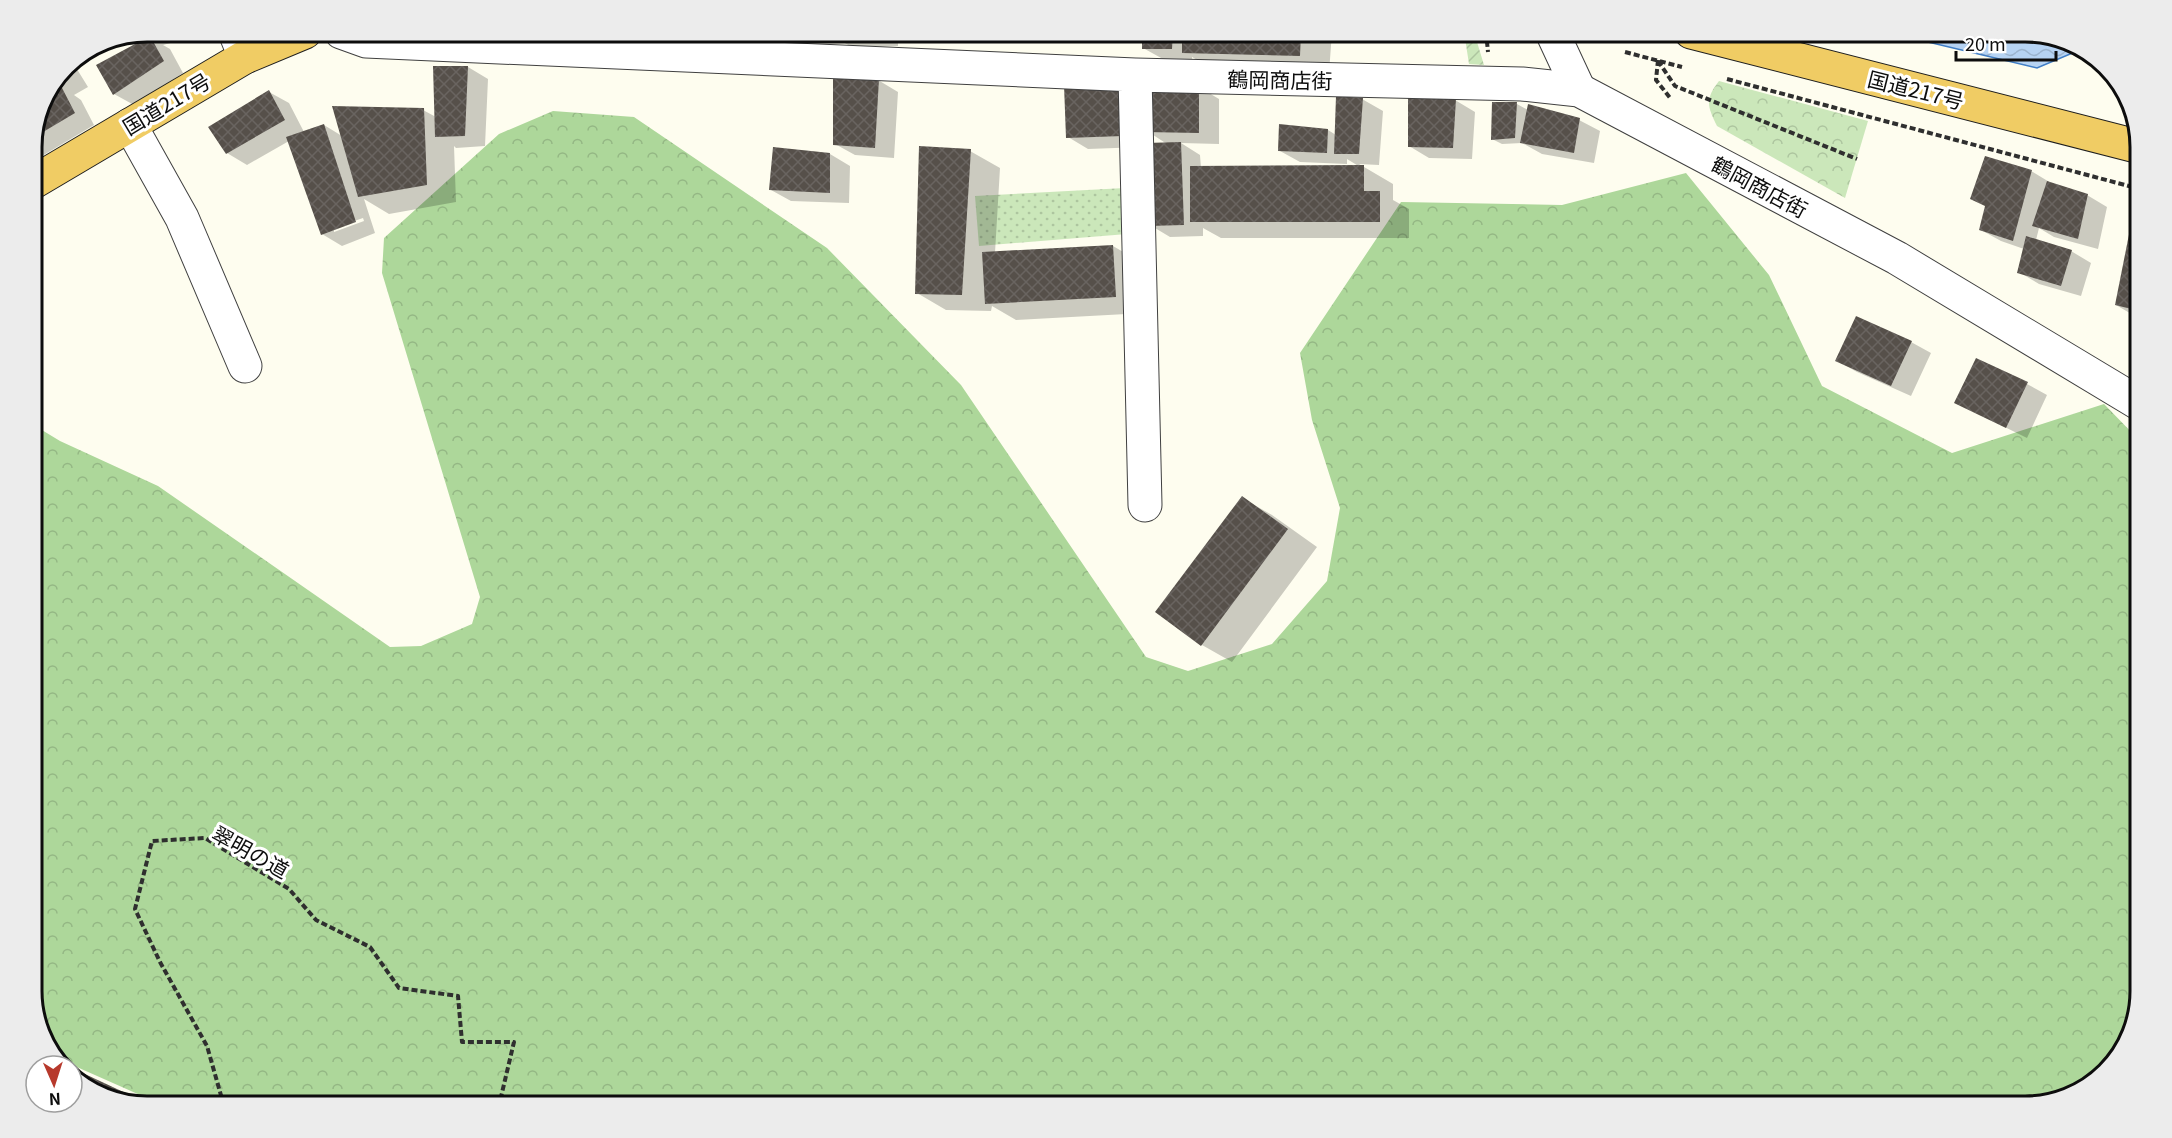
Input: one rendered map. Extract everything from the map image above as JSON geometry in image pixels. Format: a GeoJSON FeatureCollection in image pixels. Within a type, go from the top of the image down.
{"type":"FeatureCollection","features":[{"type":"Feature","properties":{"kind":"highway","name":"国道217号"},"geometry":{"type":"LineString","coordinates":[[1730,42],[2130,144]]}},
{"type":"Feature","properties":{"kind":"highway","name":"国道217号"},"geometry":{"type":"LineString","coordinates":[[42,177],[130,125],[240,44]]}},
{"type":"Feature","properties":{"kind":"street","name":"鶴岡商店街"},"geometry":{"type":"LineString","coordinates":[[387,42],[1135,75],[1522,84],[1580,90],[1897,258],[2130,398]]}},
{"type":"Feature","properties":{"kind":"street"},"geometry":{"type":"LineString","coordinates":[[501,42],[514,48]]}},
{"type":"Feature","properties":{"kind":"street"},"geometry":{"type":"LineString","coordinates":[[1557,42],[1580,90]]}},
{"type":"Feature","properties":{"kind":"street"},"geometry":{"type":"LineString","coordinates":[[1135,75],[1145,505]]}},
{"type":"Feature","properties":{"kind":"street"},"geometry":{"type":"LineString","coordinates":[[130,125],[182,218],[244,366]]}},
{"type":"Feature","properties":{"kind":"path"},"geometry":{"type":"LineString","coordinates":[[1487,42],[1488,53]]}},
{"type":"Feature","properties":{"kind":"path"},"geometry":{"type":"LineString","coordinates":[[1625,52],[1692,70]]}},
{"type":"Feature","properties":{"kind":"path"},"geometry":{"type":"LineString","coordinates":[[1658,60],[1675,86],[1857,159]]}},
{"type":"Feature","properties":{"kind":"path"},"geometry":{"type":"LineString","coordinates":[[1726,79],[2130,186]]}},
{"type":"Feature","properties":{"kind":"path","name":"翠明の道"},"geometry":{"type":"LineString","coordinates":[[221,1096],[207,1046],[160,962],[135,909],[152,841],[205,838],[289,889],[316,920],[370,947],[399,988],[458,996],[462,1042],[514,1042],[501,1096]]}},
{"type":"Feature","properties":{"kind":"green space"},"geometry":{"type":"Polygon","coordinates":[[[1466,42],[1477,42],[1484,65],[1469,64],[1466,42]]]}},
{"type":"Feature","properties":{"kind":"green space"},"geometry":{"type":"Polygon","coordinates":[[[1719,81],[1868,121],[1845,198],[1717,126],[1709,103],[1711,93],[1719,81]]]}},
{"type":"Feature","properties":{"kind":"green space"},"geometry":{"type":"Polygon","coordinates":[[[553,111],[634,117],[827,248],[961,385],[1146,657],[1188,671],[1272,644],[1327,581],[1340,508],[1312,420],[1300,353],[1401,202],[1562,205],[1686,173],[1769,275],[1822,386],[1952,453],[2104,404],[2130,431],[2130,991],[2128,1011],[2119,1037],[2104,1060],[2077,1082],[2052,1092],[2025,1096],[142,1096],[84,1070],[84,1054],[64,1054],[53,1037],[42,997],[42,430],[60,441],[158,486],[390,647],[421,646],[472,624],[480,597],[382,273],[384,238],[499,134],[553,111]]]}},
{"type":"Feature","properties":{"kind":"green space"},"geometry":{"type":"Polygon","coordinates":[[[1125,188],[1127,234],[979,246],[975,196],[1125,188]]]}},
{"type":"Feature","properties":{"kind":"water"},"geometry":{"type":"Polygon","coordinates":[[[1928,42],[2038,43],[2072,53],[2037,68],[1928,42]]]}},
{"type":"Feature","properties":{"kind":"building"},"geometry":{"type":"Polygon","coordinates":[[[141,42],[153,42],[164,61],[113,95],[96,65],[141,42]]]}},
{"type":"Feature","properties":{"kind":"building"},"geometry":{"type":"Polygon","coordinates":[[[1142,42],[1172,42],[1172,49],[1142,49],[1142,42]]]}},
{"type":"Feature","properties":{"kind":"building"},"geometry":{"type":"Polygon","coordinates":[[[1182,42],[1301,42],[1300,56],[1182,53],[1182,42]]]}},
{"type":"Feature","properties":{"kind":"building"},"geometry":{"type":"Polygon","coordinates":[[[433,66],[468,66],[465,136],[435,137],[433,66]]]}},
{"type":"Feature","properties":{"kind":"building"},"geometry":{"type":"Polygon","coordinates":[[[833,77],[879,79],[875,148],[833,145],[833,77]]]}},
{"type":"Feature","properties":{"kind":"building"},"geometry":{"type":"Polygon","coordinates":[[[1121,83],[1123,136],[1066,138],[1064,85],[1121,83]]]}},
{"type":"Feature","properties":{"kind":"building"},"geometry":{"type":"Polygon","coordinates":[[[1145,84],[1199,86],[1199,133],[1145,132],[1145,84]]]}},
{"type":"Feature","properties":{"kind":"building"},"geometry":{"type":"Polygon","coordinates":[[[61,87],[75,113],[43,132],[50,107],[61,87]]]}},
{"type":"Feature","properties":{"kind":"building"},"geometry":{"type":"Polygon","coordinates":[[[269,90],[285,120],[226,154],[208,127],[269,90]]]}},
{"type":"Feature","properties":{"kind":"building"},"geometry":{"type":"Polygon","coordinates":[[[1336,96],[1363,98],[1359,154],[1334,154],[1336,96]]]}},
{"type":"Feature","properties":{"kind":"building"},"geometry":{"type":"Polygon","coordinates":[[[1408,97],[1456,99],[1453,148],[1408,147],[1408,97]]]}},
{"type":"Feature","properties":{"kind":"building"},"geometry":{"type":"Polygon","coordinates":[[[1492,102],[1517,102],[1515,138],[1491,140],[1492,102]]]}},
{"type":"Feature","properties":{"kind":"building"},"geometry":{"type":"Polygon","coordinates":[[[1528,104],[1580,118],[1574,153],[1520,143],[1528,104]]]}},
{"type":"Feature","properties":{"kind":"building"},"geometry":{"type":"Polygon","coordinates":[[[332,106],[424,108],[427,185],[358,197],[332,106]]]}},
{"type":"Feature","properties":{"kind":"building"},"geometry":{"type":"Polygon","coordinates":[[[324,124],[356,222],[321,235],[286,137],[324,124]]]}},
{"type":"Feature","properties":{"kind":"building"},"geometry":{"type":"Polygon","coordinates":[[[1279,124],[1328,129],[1327,153],[1278,151],[1279,124]]]}},
{"type":"Feature","properties":{"kind":"building"},"geometry":{"type":"Polygon","coordinates":[[[1181,142],[1184,225],[1148,226],[1145,143],[1181,142]]]}},
{"type":"Feature","properties":{"kind":"building"},"geometry":{"type":"Polygon","coordinates":[[[919,146],[971,149],[962,295],[915,294],[919,146]]]}},
{"type":"Feature","properties":{"kind":"building"},"geometry":{"type":"Polygon","coordinates":[[[773,147],[830,153],[830,193],[769,190],[773,147]]]}},
{"type":"Feature","properties":{"kind":"building"},"geometry":{"type":"Polygon","coordinates":[[[1985,156],[2032,170],[2013,241],[1979,230],[1985,206],[1970,199],[1985,156]]]}},
{"type":"Feature","properties":{"kind":"building"},"geometry":{"type":"Polygon","coordinates":[[[1364,165],[1364,191],[1380,191],[1380,222],[1190,222],[1190,166],[1364,165]]]}},
{"type":"Feature","properties":{"kind":"building"},"geometry":{"type":"Polygon","coordinates":[[[2047,181],[2088,194],[2078,239],[2032,226],[2047,181]]]}},
{"type":"Feature","properties":{"kind":"building"},"geometry":{"type":"Polygon","coordinates":[[[2130,229],[2130,309],[2115,305],[2130,229]]]}},
{"type":"Feature","properties":{"kind":"building"},"geometry":{"type":"Polygon","coordinates":[[[2026,236],[2072,250],[2061,286],[2017,273],[2026,236]]]}},
{"type":"Feature","properties":{"kind":"building"},"geometry":{"type":"Polygon","coordinates":[[[1113,245],[1116,297],[985,304],[982,252],[1113,245]]]}},
{"type":"Feature","properties":{"kind":"building"},"geometry":{"type":"Polygon","coordinates":[[[1856,316],[1912,341],[1891,386],[1835,361],[1856,316]]]}},
{"type":"Feature","properties":{"kind":"building"},"geometry":{"type":"Polygon","coordinates":[[[1976,358],[2028,382],[2006,428],[1954,403],[1976,358]]]}},
{"type":"Feature","properties":{"kind":"building"},"geometry":{"type":"Polygon","coordinates":[[[1242,496],[1288,529],[1201,646],[1155,612],[1242,496]]]}},
{"type":"Feature","properties":{"kind":"building"},"geometry":{"type":"Polygon","coordinates":[[[84,1074],[128,1094],[101,1085],[84,1074]]]}}]}
